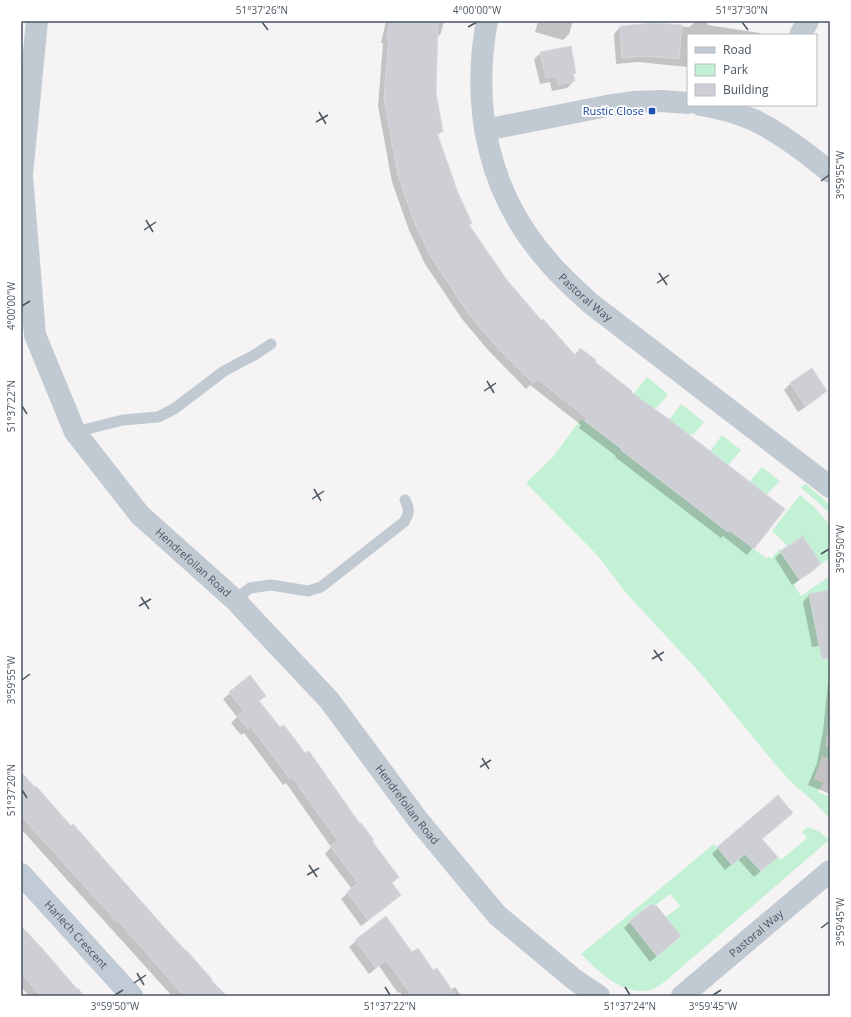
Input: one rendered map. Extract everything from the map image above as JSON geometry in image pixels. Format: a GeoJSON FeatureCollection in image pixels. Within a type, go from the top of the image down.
{"type":"FeatureCollection","features":[{"type":"Feature","properties":{"kind":"street","name":"Hendrefoilan Road"},"geometry":{"type":"LineString","coordinates":[[37,21],[22,175],[36,335],[76,432],[140,515],[235,600],[329,700],[418,820],[497,915],[575,980],[599,996]]}},
{"type":"Feature","properties":{"kind":"street","name":"Pastoral Way"},"geometry":{"type":"LineString","coordinates":[[487,21],[481,76],[485,130],[501,185],[513,211],[546,260],[590,303],[830,487]]}},
{"type":"Feature","properties":{"kind":"street"},"geometry":{"type":"LineString","coordinates":[[801,34],[808,21]]}},
{"type":"Feature","properties":{"kind":"street"},"geometry":{"type":"LineString","coordinates":[[485,130],[634,102],[661,101],[687,103]]}},
{"type":"Feature","properties":{"kind":"street"},"geometry":{"type":"LineString","coordinates":[[706,106],[733,112],[759,113],[794,145],[814,158],[830,172]]}},
{"type":"Feature","properties":{"kind":"street","name":"Pastoral Way"},"geometry":{"type":"LineString","coordinates":[[682,996],[830,871]]}},
{"type":"Feature","properties":{"kind":"street","name":"Harlech Crescent"},"geometry":{"type":"LineString","coordinates":[[21,874],[132,996]]}},
{"type":"Feature","properties":{"kind":"lane"},"geometry":{"type":"LineString","coordinates":[[76,432],[123,420],[158,417],[174,409],[224,371],[271,344]]}},
{"type":"Feature","properties":{"kind":"lane"},"geometry":{"type":"LineString","coordinates":[[235,600],[250,588],[271,585],[308,591],[321,587],[404,522],[409,514],[409,506],[405,500]]}},
{"type":"Feature","properties":{"kind":"green space"},"geometry":{"type":"Polygon","coordinates":[[[647,377],[668,394],[662,402],[655,409],[653,408],[618,414],[647,377]]]}},
{"type":"Feature","properties":{"kind":"green space"},"geometry":{"type":"Polygon","coordinates":[[[681,404],[704,422],[693,435],[691,434],[671,458],[652,443],[681,404]]]}},
{"type":"Feature","properties":{"kind":"green space"},"geometry":{"type":"Polygon","coordinates":[[[581,419],[651,473],[694,473],[722,435],[741,450],[695,506],[729,533],[734,528],[738,537],[767,559],[769,556],[771,559],[779,549],[799,579],[794,585],[801,596],[830,576],[830,590],[816,593],[821,627],[816,628],[818,641],[830,639],[830,724],[825,746],[830,747],[830,759],[822,756],[814,779],[823,783],[818,792],[830,797],[830,819],[812,800],[793,784],[775,764],[702,675],[627,594],[597,555],[526,483],[553,457],[581,419]]]}},
{"type":"Feature","properties":{"kind":"green space"},"geometry":{"type":"Polygon","coordinates":[[[762,467],[780,481],[761,500],[733,502],[762,467]]]}},
{"type":"Feature","properties":{"kind":"green space"},"geometry":{"type":"Polygon","coordinates":[[[806,484],[830,505],[830,513],[800,487],[806,484]]]}},
{"type":"Feature","properties":{"kind":"green space"},"geometry":{"type":"Polygon","coordinates":[[[800,495],[815,508],[830,525],[830,558],[821,564],[803,536],[787,546],[772,531],[800,495]]]}},
{"type":"Feature","properties":{"kind":"green space"},"geometry":{"type":"Polygon","coordinates":[[[808,827],[820,832],[829,840],[668,979],[655,988],[643,991],[623,987],[604,975],[581,954],[714,844],[717,847],[745,854],[761,871],[778,857],[781,860],[807,838],[802,832],[808,827]],[[670,894],[654,906],[651,904],[629,921],[657,956],[681,937],[666,917],[680,906],[670,894]]]}},
{"type":"Feature","properties":{"kind":"building"},"geometry":{"type":"Polygon","coordinates":[[[390,21],[438,21],[436,93],[443,132],[437,133],[458,193],[472,223],[469,225],[507,280],[542,321],[543,319],[575,355],[580,348],[596,360],[595,362],[632,391],[631,392],[670,420],[785,509],[754,549],[729,530],[728,532],[621,450],[622,449],[585,421],[587,418],[537,379],[533,383],[494,344],[468,313],[431,257],[415,224],[398,175],[384,99],[389,37],[387,37],[390,21]]]}},
{"type":"Feature","properties":{"kind":"building"},"geometry":{"type":"Polygon","coordinates":[[[655,23],[682,25],[679,59],[645,56],[622,58],[620,26],[655,23]]]}},
{"type":"Feature","properties":{"kind":"building"},"geometry":{"type":"Polygon","coordinates":[[[571,46],[576,73],[573,74],[575,81],[558,85],[556,76],[546,78],[540,52],[571,46]]]}},
{"type":"Feature","properties":{"kind":"building"},"geometry":{"type":"Polygon","coordinates":[[[812,368],[827,391],[805,406],[790,383],[812,368]]]}},
{"type":"Feature","properties":{"kind":"building"},"geometry":{"type":"Polygon","coordinates":[[[803,536],[821,564],[799,579],[780,551],[803,536]]]}},
{"type":"Feature","properties":{"kind":"building"},"geometry":{"type":"Polygon","coordinates":[[[830,590],[830,658],[822,659],[809,594],[830,590]]]}},
{"type":"Feature","properties":{"kind":"building"},"geometry":{"type":"Polygon","coordinates":[[[250,675],[266,696],[259,701],[280,727],[284,725],[305,753],[309,751],[399,877],[392,883],[401,895],[368,920],[347,892],[358,883],[330,846],[338,841],[292,777],[290,779],[251,727],[248,729],[237,716],[244,711],[229,692],[250,675]]]}},
{"type":"Feature","properties":{"kind":"building"},"geometry":{"type":"Polygon","coordinates":[[[21,772],[35,787],[36,786],[71,826],[73,824],[212,979],[211,980],[227,996],[184,996],[118,921],[117,922],[21,816],[21,772]]]}},
{"type":"Feature","properties":{"kind":"building"},"geometry":{"type":"Polygon","coordinates":[[[778,795],[793,813],[762,839],[778,857],[761,871],[745,854],[732,865],[717,847],[778,795]]]}},
{"type":"Feature","properties":{"kind":"building"},"geometry":{"type":"Polygon","coordinates":[[[652,904],[654,906],[656,905],[681,936],[657,956],[629,921],[652,904]]]}},
{"type":"Feature","properties":{"kind":"building"},"geometry":{"type":"Polygon","coordinates":[[[386,916],[412,952],[418,948],[433,970],[437,968],[456,996],[412,996],[386,960],[376,968],[355,940],[386,916]]]}},
{"type":"Feature","properties":{"kind":"building"},"geometry":{"type":"Polygon","coordinates":[[[21,926],[83,996],[41,996],[21,973],[21,926]]]}},
{"type":"Feature","properties":{"kind":"place","name":"Rustic Close"},"geometry":{"type":"Point","coordinates":[652,111]}}]}
